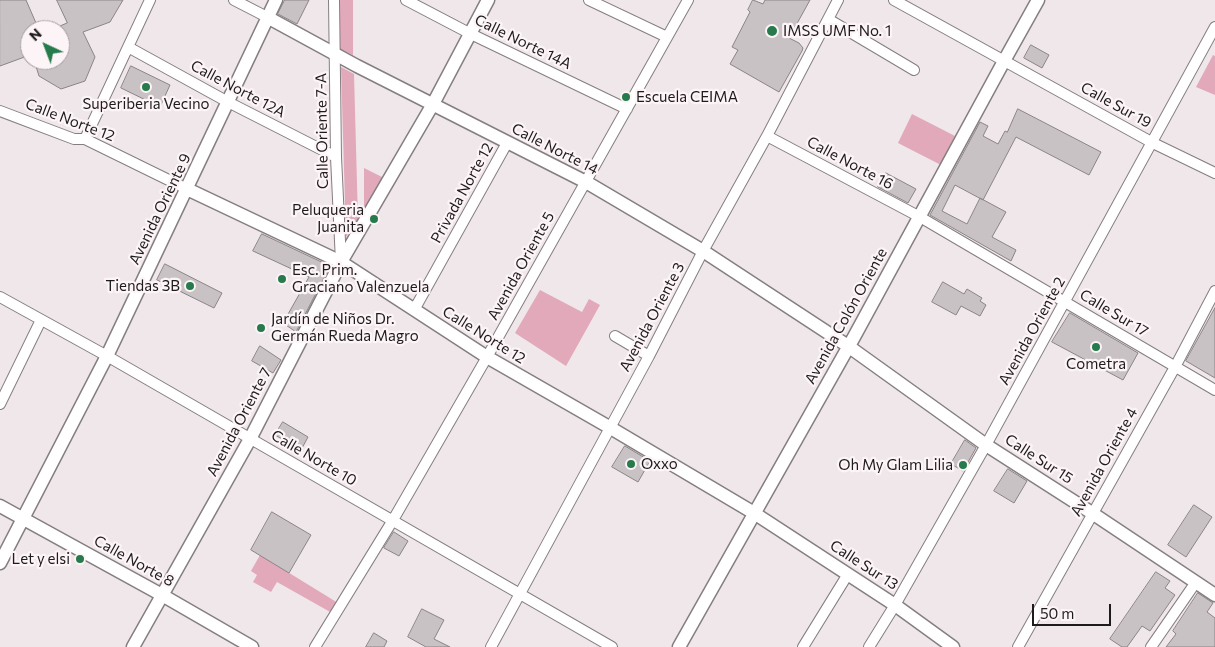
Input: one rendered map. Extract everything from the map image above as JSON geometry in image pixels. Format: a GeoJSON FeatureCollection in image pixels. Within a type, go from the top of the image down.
{"type":"FeatureCollection","features":[{"type":"Feature","properties":{"kind":"street"},"geometry":{"type":"LineString","coordinates":[[85,139],[150,0]]}},
{"type":"Feature","properties":{"kind":"street","name":"Calle Norte 14"},"geometry":{"type":"LineString","coordinates":[[234,0],[507,143],[586,182],[703,251],[848,346]]}},
{"type":"Feature","properties":{"kind":"street","name":"Avenida Oriente 9"},"geometry":{"type":"LineString","coordinates":[[0,563],[107,356],[276,0]]}},
{"type":"Feature","properties":{"kind":"street","name":"Calle Oriente 7-A"},"geometry":{"type":"LineString","coordinates":[[334,0],[336,157],[341,262]]}},
{"type":"Feature","properties":{"kind":"street","name":"Calle Norte 14A"},"geometry":{"type":"LineString","coordinates":[[406,0],[471,34],[627,109]]}},
{"type":"Feature","properties":{"kind":"street","name":"Avenida Oriente 7"},"geometry":{"type":"LineString","coordinates":[[133,647],[250,439],[341,262],[433,104],[488,0]]}},
{"type":"Feature","properties":{"kind":"street"},"geometry":{"type":"LineString","coordinates":[[589,0],[667,38]]}},
{"type":"Feature","properties":{"kind":"street","name":"Avenida Oriente 5"},"geometry":{"type":"LineString","coordinates":[[315,647],[393,520],[487,357],[688,0]]}},
{"type":"Feature","properties":{"kind":"street","name":"Avenida Oriente 3"},"geometry":{"type":"LineString","coordinates":[[491,647],[649,356],[703,251],[767,136],[838,0]]}},
{"type":"Feature","properties":{"kind":"street","name":"Calle Sur 19"},"geometry":{"type":"LineString","coordinates":[[894,0],[1153,143],[1215,173]]}},
{"type":"Feature","properties":{"kind":"street","name":"Avenida Colón Oriente"},"geometry":{"type":"LineString","coordinates":[[679,647],[920,217],[1038,0]]}},
{"type":"Feature","properties":{"kind":"street"},"geometry":{"type":"LineString","coordinates":[[828,19],[914,70]]}},
{"type":"Feature","properties":{"kind":"street","name":"Avenida Oriente 2"},"geometry":{"type":"LineString","coordinates":[[869,647],[986,445],[1215,27]]}},
{"type":"Feature","properties":{"kind":"street","name":"Calle Norte 12A"},"geometry":{"type":"LineString","coordinates":[[128,47],[228,102],[336,157]]}},
{"type":"Feature","properties":{"kind":"street","name":"Calle Norte 12"},"geometry":{"type":"LineString","coordinates":[[1,113],[74,139],[85,139],[341,262],[487,357],[754,513]]}},
{"type":"Feature","properties":{"kind":"street","name":"Calle Norte 16"},"geometry":{"type":"LineString","coordinates":[[767,136],[920,217]]}},
{"type":"Feature","properties":{"kind":"street","name":"Privada Norte 12"},"geometry":{"type":"LineString","coordinates":[[414,310],[507,143]]}},
{"type":"Feature","properties":{"kind":"street","name":"Calle Sur 17"},"geometry":{"type":"LineString","coordinates":[[920,217],[1215,390]]}},
{"type":"Feature","properties":{"kind":"street","name":"Avenida Oriente 4"},"geometry":{"type":"LineString","coordinates":[[1018,647],[1175,367],[1215,291]]}},
{"type":"Feature","properties":{"kind":"street","name":"Calle Norte 10"},"geometry":{"type":"LineString","coordinates":[[0,297],[107,356],[612,647]]}},
{"type":"Feature","properties":{"kind":"street"},"geometry":{"type":"LineString","coordinates":[[0,404],[41,320]]}},
{"type":"Feature","properties":{"kind":"street"},"geometry":{"type":"LineString","coordinates":[[615,336],[649,356]]}},
{"type":"Feature","properties":{"kind":"street","name":"Calle Sur 15"},"geometry":{"type":"LineString","coordinates":[[848,346],[986,445],[1215,595]]}},
{"type":"Feature","properties":{"kind":"street","name":"Calle Norte 8"},"geometry":{"type":"LineString","coordinates":[[0,506],[252,647]]}},
{"type":"Feature","properties":{"kind":"street","name":"Calle Sur 13"},"geometry":{"type":"LineString","coordinates":[[754,513],[895,605],[953,647]]}},
{"type":"Feature","properties":{"kind":"street"},"geometry":{"type":"LineString","coordinates":[[803,647],[848,574]]}},
{"type":"Feature","properties":{"kind":"street"},"geometry":{"type":"LineString","coordinates":[[1151,647],[1196,582]]}},
{"type":"Feature","properties":{"kind":"shaded area"},"geometry":{"type":"Polygon","coordinates":[[[339,0],[353,0],[353,55],[339,49],[339,0]]]}},
{"type":"Feature","properties":{"kind":"shaded area"},"geometry":{"type":"Polygon","coordinates":[[[1213,55],[1215,56],[1215,95],[1196,87],[1213,55]]]}},
{"type":"Feature","properties":{"kind":"shaded area"},"geometry":{"type":"Polygon","coordinates":[[[341,67],[354,74],[358,220],[346,237],[341,67]]]}},
{"type":"Feature","properties":{"kind":"shaded area"},"geometry":{"type":"Polygon","coordinates":[[[912,114],[955,136],[941,165],[898,143],[912,114]]]}},
{"type":"Feature","properties":{"kind":"shaded area"},"geometry":{"type":"Polygon","coordinates":[[[364,168],[384,178],[364,214],[364,168]]]}},
{"type":"Feature","properties":{"kind":"shaded area"},"geometry":{"type":"Polygon","coordinates":[[[540,290],[582,312],[589,299],[600,305],[566,366],[515,333],[540,290]]]}},
{"type":"Feature","properties":{"kind":"shaded area"},"geometry":{"type":"Polygon","coordinates":[[[260,555],[338,603],[332,613],[277,582],[271,592],[253,582],[257,575],[251,571],[260,555]]]}},
{"type":"Feature","properties":{"kind":"building"},"geometry":{"type":"Polygon","coordinates":[[[0,0],[26,0],[35,20],[20,20],[20,59],[0,66],[0,0]]]}},
{"type":"Feature","properties":{"kind":"building"},"geometry":{"type":"Polygon","coordinates":[[[57,0],[123,0],[110,22],[83,32],[95,57],[85,81],[61,89],[39,76],[37,70],[70,70],[70,20],[66,20],[57,0]]]}},
{"type":"Feature","properties":{"kind":"building"},"geometry":{"type":"Polygon","coordinates":[[[285,0],[309,0],[297,24],[278,14],[285,0]]]}},
{"type":"Feature","properties":{"kind":"building","name":"IMSS UMF No. 1"},"geometry":{"type":"Polygon","coordinates":[[[753,0],[763,4],[765,0],[810,0],[789,38],[799,43],[803,48],[802,51],[779,92],[730,64],[738,50],[732,47],[750,12],[748,10],[753,0]]]}},
{"type":"Feature","properties":{"kind":"building"},"geometry":{"type":"Polygon","coordinates":[[[1031,45],[1049,55],[1042,68],[1024,58],[1031,45]]]}},
{"type":"Feature","properties":{"kind":"building","name":"Superiberia Vecino"},"geometry":{"type":"Polygon","coordinates":[[[131,66],[170,85],[160,107],[121,88],[131,66]]]}},
{"type":"Feature","properties":{"kind":"building"},"geometry":{"type":"Polygon","coordinates":[[[1018,109],[1101,152],[1089,175],[1016,137],[983,200],[1006,212],[992,237],[1016,250],[1011,261],[930,215],[980,122],[988,126],[983,136],[998,144],[1005,131],[1007,132],[1018,109]],[[955,185],[942,211],[967,224],[980,198],[955,185]]]}},
{"type":"Feature","properties":{"kind":"building"},"geometry":{"type":"Polygon","coordinates":[[[886,173],[916,189],[908,203],[878,187],[886,173]]]}},
{"type":"Feature","properties":{"kind":"building"},"geometry":{"type":"Polygon","coordinates":[[[262,234],[330,266],[296,332],[283,323],[309,277],[253,251],[262,234]]]}},
{"type":"Feature","properties":{"kind":"building","name":"Tiendas 3B"},"geometry":{"type":"Polygon","coordinates":[[[165,264],[222,293],[214,308],[157,280],[165,264]]]}},
{"type":"Feature","properties":{"kind":"building"},"geometry":{"type":"Polygon","coordinates":[[[943,282],[964,294],[967,289],[982,298],[980,301],[986,305],[980,316],[961,306],[956,315],[932,302],[943,282]]]}},
{"type":"Feature","properties":{"kind":"building"},"geometry":{"type":"Polygon","coordinates":[[[1215,308],[1215,378],[1186,361],[1215,308]]]}},
{"type":"Feature","properties":{"kind":"building","name":"Cometra"},"geometry":{"type":"Polygon","coordinates":[[[1070,313],[1138,353],[1123,380],[1052,342],[1070,313]]]}},
{"type":"Feature","properties":{"kind":"building"},"geometry":{"type":"Polygon","coordinates":[[[260,346],[281,360],[273,373],[252,361],[260,346]]]}},
{"type":"Feature","properties":{"kind":"building"},"geometry":{"type":"Polygon","coordinates":[[[283,422],[308,437],[301,450],[275,435],[283,422]]]}},
{"type":"Feature","properties":{"kind":"building"},"geometry":{"type":"Polygon","coordinates":[[[965,440],[976,448],[963,471],[951,464],[965,440]]]}},
{"type":"Feature","properties":{"kind":"building","name":"Oxxo"},"geometry":{"type":"Polygon","coordinates":[[[625,446],[650,461],[638,482],[612,467],[625,446]]]}},
{"type":"Feature","properties":{"kind":"building"},"geometry":{"type":"Polygon","coordinates":[[[1008,469],[1027,481],[1014,503],[994,491],[1008,469]]]}},
{"type":"Feature","properties":{"kind":"building"},"geometry":{"type":"Polygon","coordinates":[[[1194,505],[1212,517],[1186,557],[1168,545],[1194,505]]]}},
{"type":"Feature","properties":{"kind":"building"},"geometry":{"type":"Polygon","coordinates":[[[272,512],[311,535],[289,573],[251,550],[272,512]]]}},
{"type":"Feature","properties":{"kind":"building"},"geometry":{"type":"Polygon","coordinates":[[[394,532],[408,541],[399,556],[384,548],[394,532]]]}},
{"type":"Feature","properties":{"kind":"building"},"geometry":{"type":"Polygon","coordinates":[[[1156,572],[1170,581],[1165,588],[1175,595],[1150,631],[1142,626],[1127,647],[1122,647],[1110,639],[1156,572]]]}},
{"type":"Feature","properties":{"kind":"building"},"geometry":{"type":"Polygon","coordinates":[[[1198,593],[1213,603],[1207,612],[1215,618],[1215,647],[1166,647],[1176,634],[1173,631],[1198,593]]]}},
{"type":"Feature","properties":{"kind":"building"},"geometry":{"type":"Polygon","coordinates":[[[422,609],[444,620],[434,639],[450,647],[426,647],[408,637],[422,609]]]}},
{"type":"Feature","properties":{"kind":"building"},"geometry":{"type":"Polygon","coordinates":[[[374,633],[387,641],[384,647],[366,647],[374,633]]]}},
{"type":"Feature","properties":{"kind":"place","name":"IMSS UMF No. 1"},"geometry":{"type":"Point","coordinates":[772,31]}},
{"type":"Feature","properties":{"kind":"place","name":"Superiberia Vecino"},"geometry":{"type":"Point","coordinates":[146,87]}},
{"type":"Feature","properties":{"kind":"place","name":"Escuela CEIMA"},"geometry":{"type":"Point","coordinates":[626,97]}},
{"type":"Feature","properties":{"kind":"place","name":"Peluqueria Juanita"},"geometry":{"type":"Point","coordinates":[374,219]}},
{"type":"Feature","properties":{"kind":"place","name":"Esc. Prim. Graciano Valenzuela"},"geometry":{"type":"Point","coordinates":[282,279]}},
{"type":"Feature","properties":{"kind":"place","name":"Tiendas 3B"},"geometry":{"type":"Point","coordinates":[190,286]}},
{"type":"Feature","properties":{"kind":"place","name":"Jardín de Niños Dr. Germán Rueda Magro"},"geometry":{"type":"Point","coordinates":[261,328]}},
{"type":"Feature","properties":{"kind":"place","name":"Cometra"},"geometry":{"type":"Point","coordinates":[1096,347]}},
{"type":"Feature","properties":{"kind":"place","name":"Oxxo"},"geometry":{"type":"Point","coordinates":[631,464]}},
{"type":"Feature","properties":{"kind":"place","name":"Oh My Glam Lilia"},"geometry":{"type":"Point","coordinates":[963,465]}},
{"type":"Feature","properties":{"kind":"place","name":"Let y elsi"},"geometry":{"type":"Point","coordinates":[80,559]}}]}
